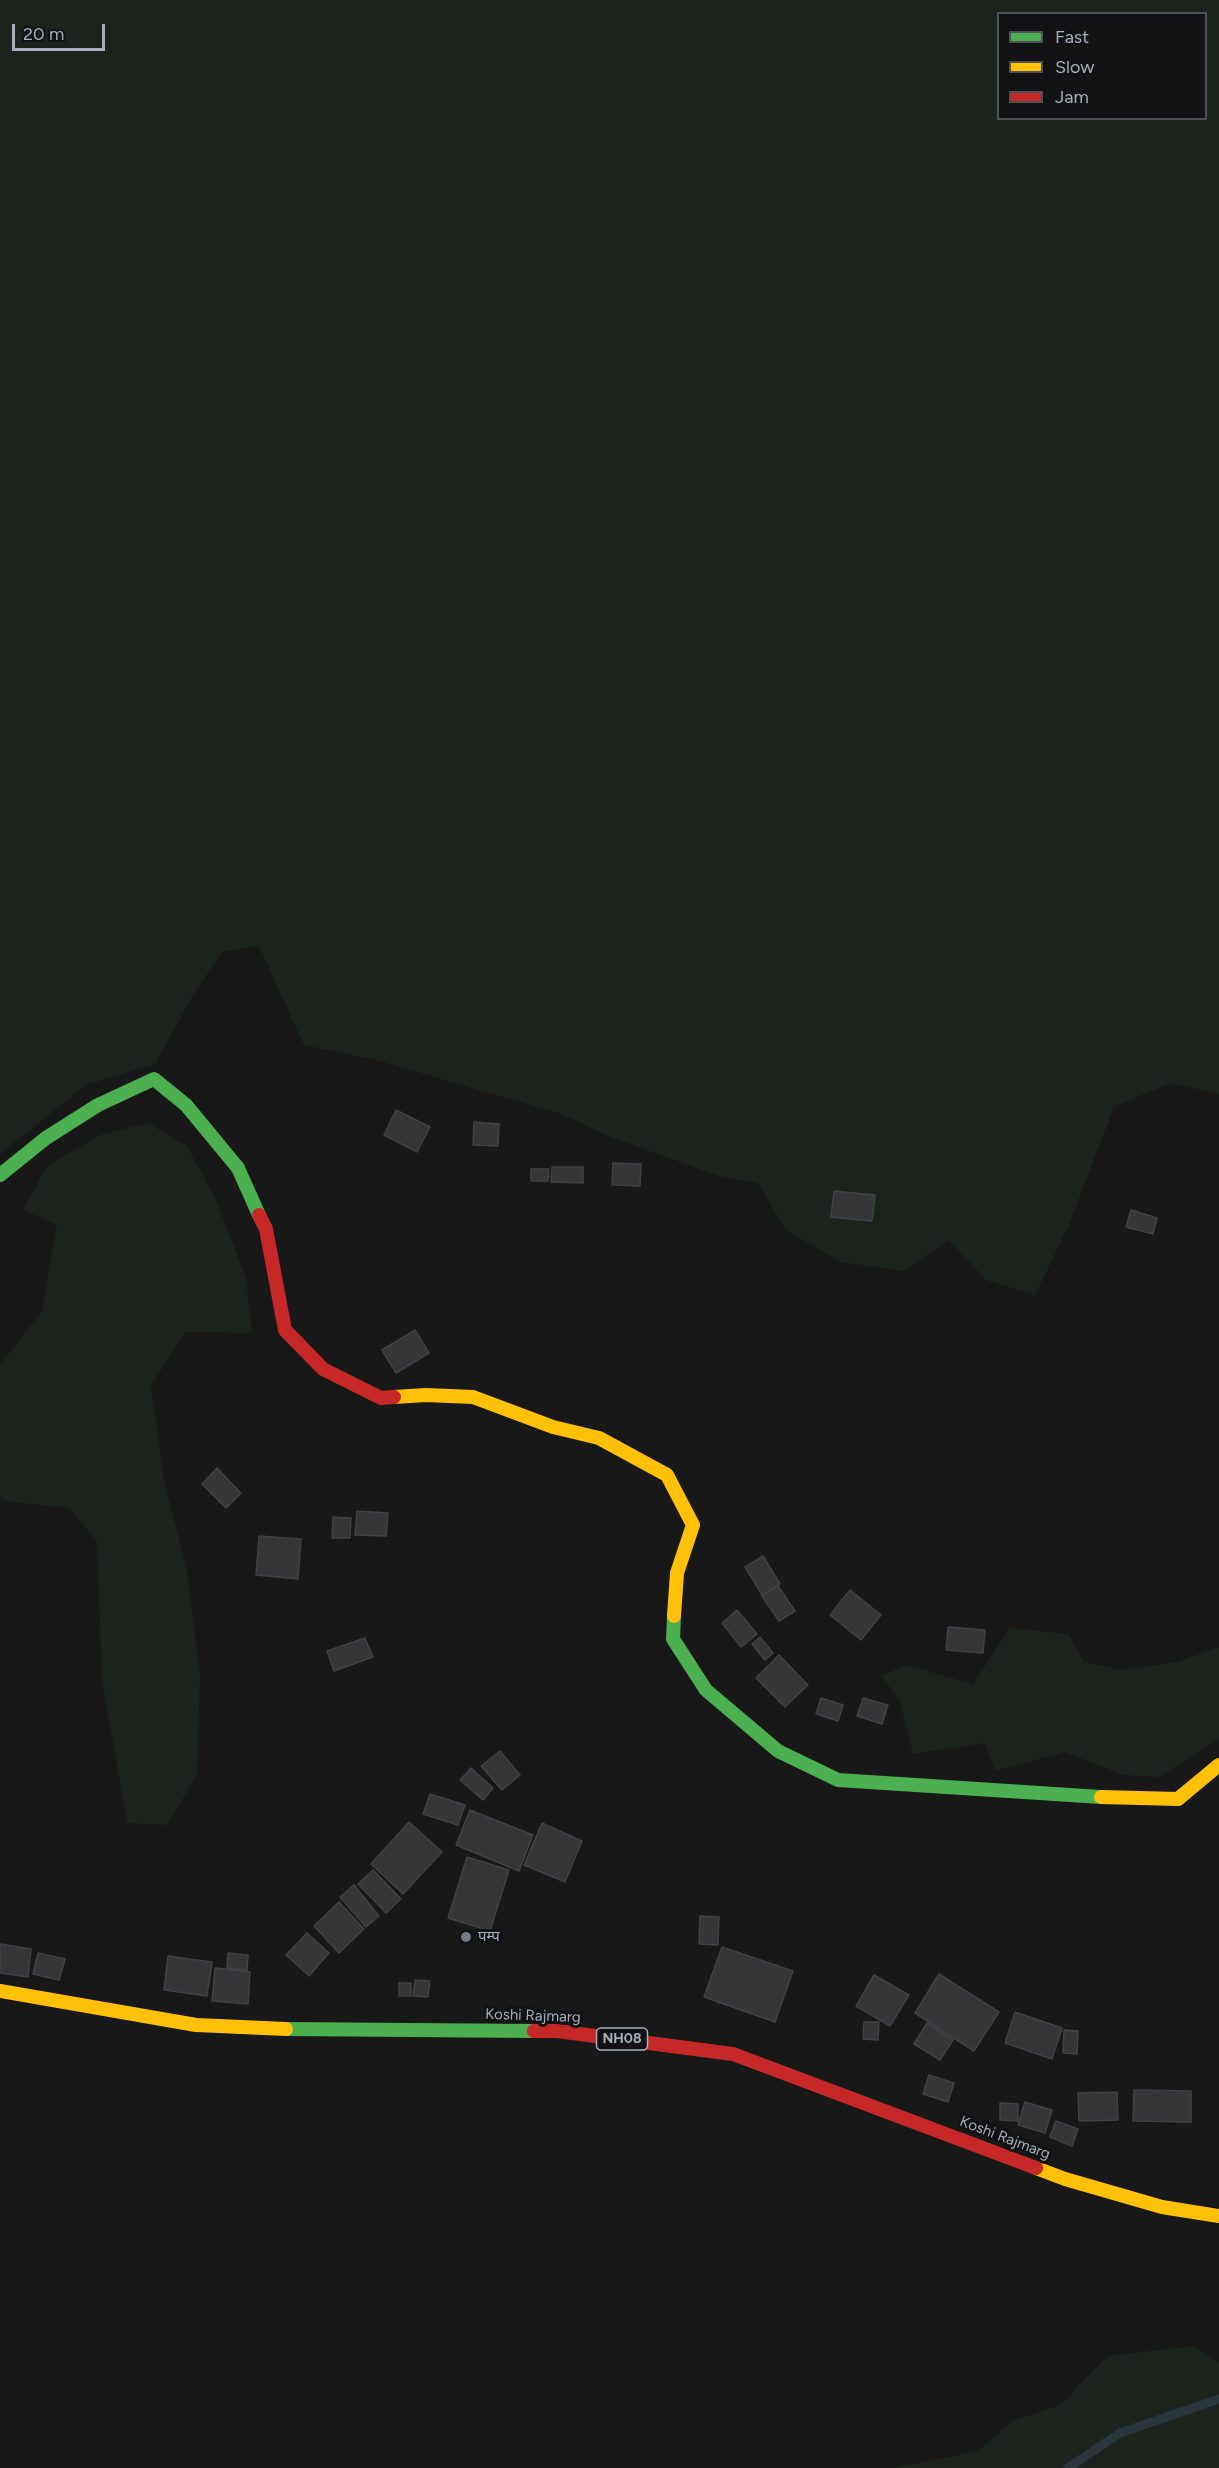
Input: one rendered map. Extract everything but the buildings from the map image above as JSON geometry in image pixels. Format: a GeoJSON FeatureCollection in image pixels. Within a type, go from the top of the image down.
{"type":"FeatureCollection","features":[{"type":"Feature","properties":{"kind":"street"},"geometry":{"type":"LineString","coordinates":[[0,1175],[46,1138],[80,1116],[154,1079],[186,1105],[238,1168],[266,1229],[285,1330],[323,1369],[381,1398],[426,1395],[473,1397],[553,1427],[599,1437],[668,1475],[693,1525],[677,1573],[674,1639],[706,1690],[778,1751],[838,1780],[1110,1798],[1178,1799],[1219,1765]]}},
{"type":"Feature","properties":{"kind":"street","name":"Koshi Rajmarg"},"geometry":{"type":"LineString","coordinates":[[0,1991],[196,2025],[295,2029],[557,2031],[733,2054],[1065,2179],[1162,2206],[1219,2216]]}},
{"type":"Feature","properties":{"kind":"shaded area"},"geometry":{"type":"Polygon","coordinates":[[[0,0],[1219,0],[1219,1094],[1170,1083],[1114,1107],[1068,1227],[1035,1295],[986,1280],[949,1240],[903,1271],[841,1262],[786,1230],[758,1183],[719,1176],[611,1137],[561,1114],[380,1061],[304,1045],[259,946],[222,952],[193,995],[155,1064],[86,1085],[0,1154],[0,0]]]}},
{"type":"Feature","properties":{"kind":"shaded area"},"geometry":{"type":"Polygon","coordinates":[[[148,1123],[187,1146],[217,1202],[246,1278],[252,1333],[185,1332],[151,1386],[164,1481],[187,1570],[200,1674],[197,1775],[167,1825],[127,1823],[102,1679],[97,1541],[69,1508],[4,1501],[0,1493],[0,1365],[42,1311],[57,1225],[23,1210],[47,1166],[100,1135],[148,1123]]]}},
{"type":"Feature","properties":{"kind":"shaded area"},"geometry":{"type":"Polygon","coordinates":[[[1010,1628],[1068,1634],[1084,1662],[1122,1670],[1177,1662],[1219,1647],[1219,1739],[1159,1777],[1124,1775],[1064,1752],[995,1771],[985,1743],[913,1754],[900,1702],[882,1676],[906,1665],[973,1684],[1010,1628]]]}},
{"type":"Feature","properties":{"kind":"shaded area"},"geometry":{"type":"Polygon","coordinates":[[[1194,2346],[1219,2363],[1219,2468],[893,2468],[979,2451],[1012,2421],[1060,2405],[1108,2356],[1194,2346]]]}},
{"type":"Feature","properties":{"kind":"waterway"},"geometry":{"type":"LineString","coordinates":[[1068,2468],[1120,2433],[1219,2399]]}},
{"type":"Feature","properties":{"kind":"traffic: fast"},"geometry":{"type":"LineString","coordinates":[[0,1175],[46,1138],[98,1105],[154,1079],[186,1105],[238,1168],[259,1215]]}},
{"type":"Feature","properties":{"kind":"traffic: fast"},"geometry":{"type":"LineString","coordinates":[[674,1616],[673,1639],[706,1690],[778,1751],[838,1780],[1101,1797]]}},
{"type":"Feature","properties":{"kind":"traffic: fast"},"geometry":{"type":"LineString","coordinates":[[286,2029],[534,2031]]}},
{"type":"Feature","properties":{"kind":"traffic: slow"},"geometry":{"type":"LineString","coordinates":[[394,1397],[426,1395],[473,1397],[553,1427],[599,1438],[667,1475],[693,1525],[677,1573],[674,1616]]}},
{"type":"Feature","properties":{"kind":"traffic: slow"},"geometry":{"type":"LineString","coordinates":[[1101,1797],[1178,1799],[1219,1765]]}},
{"type":"Feature","properties":{"kind":"traffic: slow"},"geometry":{"type":"LineString","coordinates":[[0,1991],[196,2025],[286,2029]]}},
{"type":"Feature","properties":{"kind":"traffic: slow"},"geometry":{"type":"LineString","coordinates":[[1036,2168],[1065,2179],[1162,2207],[1219,2216]]}},
{"type":"Feature","properties":{"kind":"traffic: jam"},"geometry":{"type":"LineString","coordinates":[[259,1215],[266,1229],[285,1330],[323,1369],[381,1398],[394,1397]]}},
{"type":"Feature","properties":{"kind":"traffic: jam"},"geometry":{"type":"LineString","coordinates":[[534,2031],[557,2031],[733,2054],[1036,2168]]}},
{"type":"Feature","properties":{"kind":"place","name":"पम्प"},"geometry":{"type":"Point","coordinates":[466,1937]}}]}
